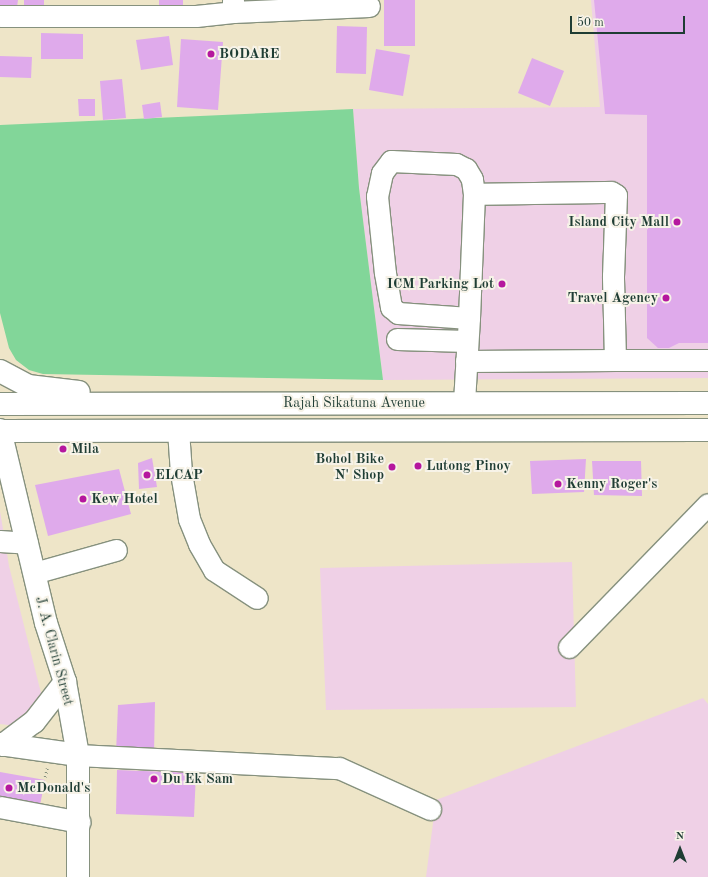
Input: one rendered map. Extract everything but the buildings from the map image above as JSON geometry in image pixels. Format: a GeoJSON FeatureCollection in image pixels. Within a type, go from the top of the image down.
{"type":"FeatureCollection","features":[{"type":"Feature","properties":{"kind":"main road"},"geometry":{"type":"LineString","coordinates":[[0,371],[28,386],[78,391],[103,404]]}},
{"type":"Feature","properties":{"kind":"main road","name":"Rajah Sikatuna Avenue"},"geometry":{"type":"LineString","coordinates":[[0,404],[372,402],[708,403]]}},
{"type":"Feature","properties":{"kind":"main road"},"geometry":{"type":"LineString","coordinates":[[372,402],[374,430]]}},
{"type":"Feature","properties":{"kind":"main road"},"geometry":{"type":"LineString","coordinates":[[0,430],[708,430]]}},
{"type":"Feature","properties":{"kind":"main road","name":"J. A. Clarin Street"},"geometry":{"type":"LineString","coordinates":[[0,430],[34,573],[65,682],[78,755],[80,822],[78,877]]}},
{"type":"Feature","properties":{"kind":"main road"},"geometry":{"type":"LineString","coordinates":[[2,745],[34,722],[65,682]]}},
{"type":"Feature","properties":{"kind":"main road"},"geometry":{"type":"LineString","coordinates":[[2,745],[78,755]]}},
{"type":"Feature","properties":{"kind":"street"},"geometry":{"type":"LineString","coordinates":[[0,16],[196,16],[233,6],[369,6]]}},
{"type":"Feature","properties":{"kind":"street"},"geometry":{"type":"LineString","coordinates":[[464,402],[469,318],[474,194],[472,179],[466,169],[456,164],[391,161],[382,173],[377,196],[391,306],[398,313],[469,318]]}},
{"type":"Feature","properties":{"kind":"street"},"geometry":{"type":"LineString","coordinates":[[474,194],[611,192],[616,195],[612,276],[615,360]]}},
{"type":"Feature","properties":{"kind":"street"},"geometry":{"type":"LineString","coordinates":[[397,339],[467,341]]}},
{"type":"Feature","properties":{"kind":"street"},"geometry":{"type":"LineString","coordinates":[[466,361],[708,360]]}},
{"type":"Feature","properties":{"kind":"street"},"geometry":{"type":"LineString","coordinates":[[178,430],[181,473],[189,519],[199,544],[214,570],[257,598]]}},
{"type":"Feature","properties":{"kind":"street"},"geometry":{"type":"LineString","coordinates":[[569,648],[708,504]]}},
{"type":"Feature","properties":{"kind":"street"},"geometry":{"type":"LineString","coordinates":[[0,541],[27,543]]}},
{"type":"Feature","properties":{"kind":"street"},"geometry":{"type":"LineString","coordinates":[[34,573],[116,550]]}},
{"type":"Feature","properties":{"kind":"street"},"geometry":{"type":"LineString","coordinates":[[78,755],[339,768],[430,808]]}},
{"type":"Feature","properties":{"kind":"street"},"geometry":{"type":"LineString","coordinates":[[0,807],[80,822]]}},
{"type":"Feature","properties":{"kind":"shaded area","name":"Island City Mall"},"geometry":{"type":"Polygon","coordinates":[[[591,0],[708,0],[708,378],[383,380],[359,188],[353,109],[600,107],[591,0]]]}},
{"type":"Feature","properties":{"kind":"shaded area"},"geometry":{"type":"Polygon","coordinates":[[[0,511],[9,566],[42,697],[16,726],[0,724],[0,511]]]}},
{"type":"Feature","properties":{"kind":"shaded area"},"geometry":{"type":"Polygon","coordinates":[[[572,562],[576,707],[326,710],[320,568],[572,562]]]}},
{"type":"Feature","properties":{"kind":"shaded area"},"geometry":{"type":"Polygon","coordinates":[[[703,698],[708,704],[708,877],[426,877],[436,800],[703,698]]]}},
{"type":"Feature","properties":{"kind":"green space"},"geometry":{"type":"Polygon","coordinates":[[[353,109],[359,188],[383,380],[43,374],[29,370],[16,360],[9,348],[0,313],[0,125],[353,109]]]}},
{"type":"Feature","properties":{"kind":"place","name":"BODARE"},"geometry":{"type":"Point","coordinates":[211,54]}},
{"type":"Feature","properties":{"kind":"place","name":"Island City Mall"},"geometry":{"type":"Point","coordinates":[677,222]}},
{"type":"Feature","properties":{"kind":"place","name":"ICM Parking Lot"},"geometry":{"type":"Point","coordinates":[502,284]}},
{"type":"Feature","properties":{"kind":"place","name":"Travel Agency"},"geometry":{"type":"Point","coordinates":[666,298]}},
{"type":"Feature","properties":{"kind":"place","name":"Mila"},"geometry":{"type":"Point","coordinates":[63,449]}},
{"type":"Feature","properties":{"kind":"place","name":"Lutong Pinoy"},"geometry":{"type":"Point","coordinates":[418,466]}},
{"type":"Feature","properties":{"kind":"place","name":"Bohol Bike N' Shop"},"geometry":{"type":"Point","coordinates":[392,467]}},
{"type":"Feature","properties":{"kind":"place","name":"ELCAP"},"geometry":{"type":"Point","coordinates":[147,475]}},
{"type":"Feature","properties":{"kind":"place","name":"Kenny Roger's"},"geometry":{"type":"Point","coordinates":[558,484]}},
{"type":"Feature","properties":{"kind":"place","name":"Kew Hotel"},"geometry":{"type":"Point","coordinates":[83,499]}},
{"type":"Feature","properties":{"kind":"place","name":"Du Ek Sam"},"geometry":{"type":"Point","coordinates":[154,779]}},
{"type":"Feature","properties":{"kind":"place","name":"McDonald's"},"geometry":{"type":"Point","coordinates":[9,788]}}]}
